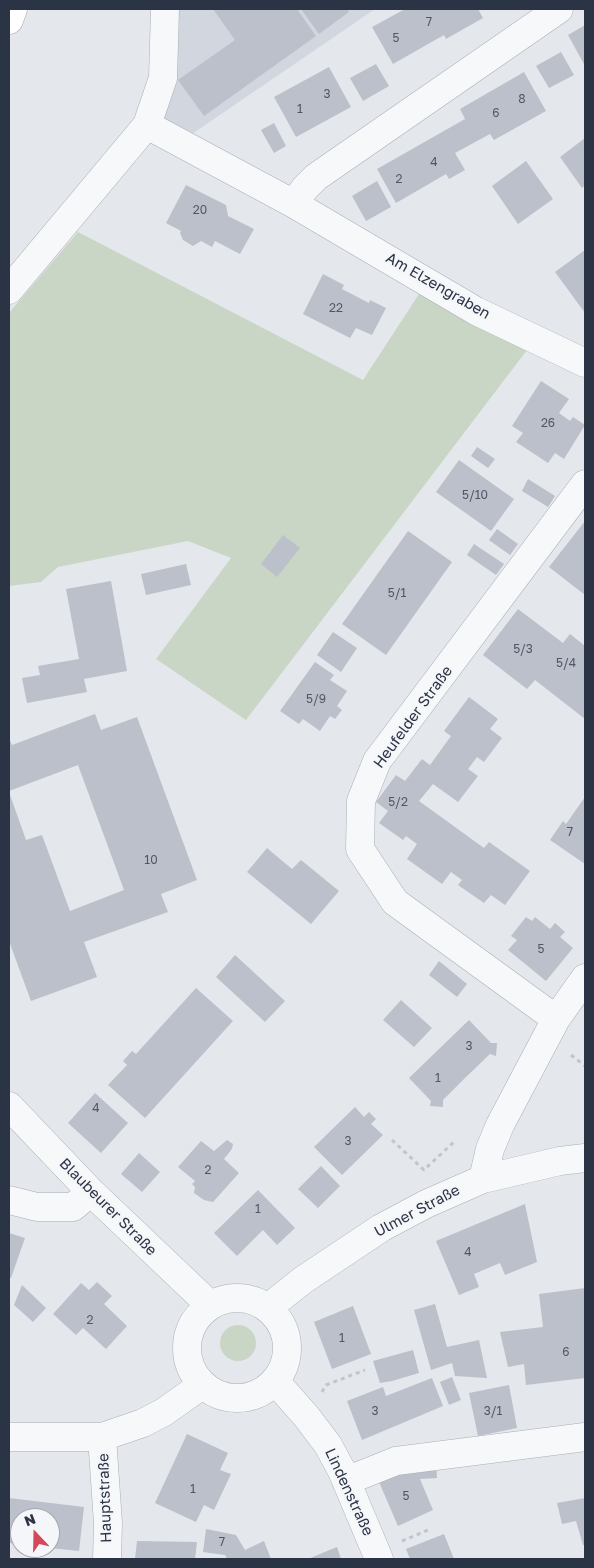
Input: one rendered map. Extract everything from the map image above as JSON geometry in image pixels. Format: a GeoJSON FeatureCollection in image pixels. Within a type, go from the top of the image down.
{"type":"FeatureCollection","features":[{"type":"Feature","properties":{"kind":"main road"},"geometry":{"type":"LineString","coordinates":[[9,20],[13,9]]}},
{"type":"Feature","properties":{"kind":"street"},"geometry":{"type":"LineString","coordinates":[[9,290],[147,125],[163,78],[165,9]]}},
{"type":"Feature","properties":{"kind":"street"},"geometry":{"type":"LineString","coordinates":[[294,204],[305,188],[316,177],[559,9]]}},
{"type":"Feature","properties":{"kind":"street","name":"Am Elzengraben"},"geometry":{"type":"LineString","coordinates":[[147,125],[294,204],[476,311],[585,362]]}},
{"type":"Feature","properties":{"kind":"street","name":"Heufelder Straße"},"geometry":{"type":"LineString","coordinates":[[556,1019],[395,902],[360,848],[361,801],[377,761],[585,484]]}},
{"type":"Feature","properties":{"kind":"street"},"geometry":{"type":"LineString","coordinates":[[483,1179],[490,1150],[500,1125],[556,1019],[585,978]]}},
{"type":"Feature","properties":{"kind":"street","name":"Blaubeurer Straße"},"geometry":{"type":"LineString","coordinates":[[9,1106],[91,1192],[210,1305]]}},
{"type":"Feature","properties":{"kind":"street","name":"Ulmer Straße"},"geometry":{"type":"LineString","coordinates":[[269,1307],[303,1280],[381,1228],[426,1204],[483,1179],[560,1161],[585,1158]]}},
{"type":"Feature","properties":{"kind":"street"},"geometry":{"type":"LineString","coordinates":[[9,1200],[37,1207],[73,1207],[91,1192]]}},
{"type":"Feature","properties":{"kind":"street"},"geometry":{"type":"LineString","coordinates":[[240,1297],[255,1300],[269,1307],[282,1323],[288,1343],[286,1364],[275,1382],[259,1394],[240,1399],[219,1396],[202,1385],[191,1370],[186,1352],[188,1334],[196,1318],[210,1305],[224,1299],[240,1297]]}},
{"type":"Feature","properties":{"kind":"street","name":"Lindenstraße"},"geometry":{"type":"LineString","coordinates":[[275,1382],[306,1416],[328,1445],[346,1481],[379,1559]]}},
{"type":"Feature","properties":{"kind":"street"},"geometry":{"type":"LineString","coordinates":[[9,1437],[102,1437],[142,1423],[164,1412],[202,1385]]}},
{"type":"Feature","properties":{"kind":"street"},"geometry":{"type":"LineString","coordinates":[[346,1481],[396,1461],[585,1436]]}},
{"type":"Feature","properties":{"kind":"street","name":"Hauptstraße"},"geometry":{"type":"LineString","coordinates":[[102,1437],[108,1523],[107,1559]]}},
{"type":"Feature","properties":{"kind":"path"},"geometry":{"type":"LineString","coordinates":[[392,1140],[424,1170],[456,1140]]}},
{"type":"Feature","properties":{"kind":"path"},"geometry":{"type":"LineString","coordinates":[[306,1416],[326,1385],[365,1370]]}},
{"type":"Feature","properties":{"kind":"shaded area"},"geometry":{"type":"Polygon","coordinates":[[[171,9],[375,9],[192,134],[163,120],[171,9]]]}},
{"type":"Feature","properties":{"kind":"green space"},"geometry":{"type":"Polygon","coordinates":[[[78,232],[363,380],[419,294],[527,350],[246,720],[156,659],[231,558],[188,541],[58,567],[41,582],[9,586],[9,313],[78,232]]]}},
{"type":"Feature","properties":{"kind":"green space"},"geometry":{"type":"Polygon","coordinates":[[[238,1325],[251,1330],[256,1343],[251,1356],[238,1361],[225,1356],[220,1343],[225,1330],[238,1325]]]}},
{"type":"Feature","properties":{"kind":"building"},"geometry":{"type":"Polygon","coordinates":[[[213,9],[297,9],[316,36],[204,116],[178,80],[235,40],[213,9]]]}},
{"type":"Feature","properties":{"kind":"building"},"geometry":{"type":"Polygon","coordinates":[[[301,9],[347,9],[349,12],[319,34],[301,9]]]}},
{"type":"Feature","properties":{"kind":"building"},"geometry":{"type":"Polygon","coordinates":[[[405,9],[478,9],[483,18],[446,39],[444,35],[393,64],[372,27],[405,9]]]}},
{"type":"Feature","properties":{"kind":"building"},"geometry":{"type":"Polygon","coordinates":[[[585,25],[585,66],[568,35],[585,25]]]}},
{"type":"Feature","properties":{"kind":"building"},"geometry":{"type":"Polygon","coordinates":[[[561,52],[574,75],[549,88],[536,66],[561,52]]]}},
{"type":"Feature","properties":{"kind":"building"},"geometry":{"type":"Polygon","coordinates":[[[376,64],[389,86],[363,101],[350,78],[376,64]]]}},
{"type":"Feature","properties":{"kind":"building"},"geometry":{"type":"Polygon","coordinates":[[[329,67],[351,107],[296,137],[274,97],[329,67]]]}},
{"type":"Feature","properties":{"kind":"building"},"geometry":{"type":"Polygon","coordinates":[[[524,72],[546,111],[494,140],[490,134],[455,153],[465,170],[449,179],[446,174],[396,203],[377,169],[465,119],[460,109],[524,72]]]}},
{"type":"Feature","properties":{"kind":"building"},"geometry":{"type":"Polygon","coordinates":[[[274,123],[286,146],[274,153],[261,130],[274,123]]]}},
{"type":"Feature","properties":{"kind":"building"},"geometry":{"type":"Polygon","coordinates":[[[585,138],[585,185],[582,188],[560,157],[585,138]]]}},
{"type":"Feature","properties":{"kind":"building"},"geometry":{"type":"Polygon","coordinates":[[[526,161],[553,199],[518,224],[492,186],[526,161]]]}},
{"type":"Feature","properties":{"kind":"building"},"geometry":{"type":"Polygon","coordinates":[[[377,181],[391,207],[366,221],[352,196],[377,181]]]}},
{"type":"Feature","properties":{"kind":"building"},"geometry":{"type":"Polygon","coordinates":[[[186,185],[226,205],[228,216],[254,229],[240,254],[215,241],[212,247],[201,241],[193,246],[183,240],[181,231],[166,223],[186,185]]]}},
{"type":"Feature","properties":{"kind":"building"},"geometry":{"type":"Polygon","coordinates":[[[585,250],[585,313],[555,272],[585,250]]]}},
{"type":"Feature","properties":{"kind":"building"},"geometry":{"type":"Polygon","coordinates":[[[323,274],[344,285],[342,289],[369,303],[370,300],[386,308],[372,335],[356,328],[350,338],[303,314],[323,274]]]}},
{"type":"Feature","properties":{"kind":"building"},"geometry":{"type":"Polygon","coordinates":[[[541,381],[569,399],[559,413],[570,421],[573,417],[585,425],[564,459],[555,453],[548,463],[516,442],[523,433],[512,426],[541,381]]]}},
{"type":"Feature","properties":{"kind":"building"},"geometry":{"type":"Polygon","coordinates":[[[477,447],[495,459],[488,468],[471,456],[477,447]]]}},
{"type":"Feature","properties":{"kind":"building"},"geometry":{"type":"Polygon","coordinates":[[[459,460],[514,499],[491,531],[436,492],[459,460]]]}},
{"type":"Feature","properties":{"kind":"building"},"geometry":{"type":"Polygon","coordinates":[[[528,479],[555,496],[548,507],[522,491],[528,479]]]}},
{"type":"Feature","properties":{"kind":"building"},"geometry":{"type":"Polygon","coordinates":[[[585,521],[585,595],[549,567],[585,521]]]}},
{"type":"Feature","properties":{"kind":"building"},"geometry":{"type":"Polygon","coordinates":[[[497,529],[518,544],[510,555],[489,540],[497,529]]]}},
{"type":"Feature","properties":{"kind":"building"},"geometry":{"type":"Polygon","coordinates":[[[408,531],[452,562],[386,655],[342,624],[408,531]]]}},
{"type":"Feature","properties":{"kind":"building"},"geometry":{"type":"Polygon","coordinates":[[[283,535],[300,548],[277,577],[261,564],[283,535]]]}},
{"type":"Feature","properties":{"kind":"building"},"geometry":{"type":"Polygon","coordinates":[[[474,544],[504,564],[496,575],[467,555],[474,544]]]}},
{"type":"Feature","properties":{"kind":"building"},"geometry":{"type":"Polygon","coordinates":[[[186,564],[191,585],[146,595],[141,574],[186,564]]]}},
{"type":"Feature","properties":{"kind":"building"},"geometry":{"type":"Polygon","coordinates":[[[111,581],[127,671],[84,679],[87,692],[27,703],[22,678],[40,675],[38,666],[79,659],[66,589],[111,581]]]}},
{"type":"Feature","properties":{"kind":"building"},"geometry":{"type":"Polygon","coordinates":[[[518,609],[563,643],[570,634],[585,646],[585,719],[535,680],[527,689],[483,655],[518,609]]]}},
{"type":"Feature","properties":{"kind":"building"},"geometry":{"type":"Polygon","coordinates":[[[333,632],[357,648],[341,672],[317,655],[333,632]]]}},
{"type":"Feature","properties":{"kind":"building"},"geometry":{"type":"Polygon","coordinates":[[[315,662],[334,675],[330,680],[347,691],[337,706],[342,710],[335,719],[330,716],[320,731],[303,719],[299,724],[280,711],[315,662]]]}},
{"type":"Feature","properties":{"kind":"building"},"geometry":{"type":"Polygon","coordinates":[[[469,697],[498,719],[490,729],[502,738],[484,762],[477,757],[468,769],[478,776],[458,802],[433,784],[419,801],[484,848],[489,842],[530,871],[505,905],[491,895],[484,903],[458,885],[462,880],[451,872],[442,884],[407,859],[417,844],[406,836],[403,840],[379,823],[388,811],[376,802],[396,775],[405,781],[422,759],[430,765],[451,736],[444,731],[469,697]]]}},
{"type":"Feature","properties":{"kind":"building"},"geometry":{"type":"Polygon","coordinates":[[[95,714],[101,730],[137,717],[197,880],[161,894],[168,912],[84,942],[97,977],[31,1001],[9,941],[9,792],[26,840],[42,835],[70,911],[124,890],[78,765],[9,791],[9,738],[12,745],[95,714]]]}},
{"type":"Feature","properties":{"kind":"building"},"geometry":{"type":"Polygon","coordinates":[[[585,797],[585,864],[550,840],[563,821],[566,824],[585,797]]]}},
{"type":"Feature","properties":{"kind":"building"},"geometry":{"type":"Polygon","coordinates":[[[267,848],[292,869],[301,860],[339,891],[311,924],[247,872],[267,848]]]}},
{"type":"Feature","properties":{"kind":"building"},"geometry":{"type":"Polygon","coordinates":[[[526,917],[532,921],[535,917],[550,929],[555,923],[565,932],[560,937],[573,948],[546,981],[508,950],[517,940],[511,936],[526,917]]]}},
{"type":"Feature","properties":{"kind":"building"},"geometry":{"type":"Polygon","coordinates":[[[235,955],[285,1001],[265,1022],[216,977],[235,955]]]}},
{"type":"Feature","properties":{"kind":"building"},"geometry":{"type":"Polygon","coordinates":[[[439,961],[467,984],[457,997],[429,975],[439,961]]]}},
{"type":"Feature","properties":{"kind":"building"},"geometry":{"type":"Polygon","coordinates":[[[196,988],[233,1021],[145,1118],[108,1085],[127,1065],[123,1061],[132,1051],[136,1054],[196,988]]]}},
{"type":"Feature","properties":{"kind":"building"},"geometry":{"type":"Polygon","coordinates":[[[401,1000],[432,1028],[414,1047],[383,1020],[401,1000]]]}},
{"type":"Feature","properties":{"kind":"building"},"geometry":{"type":"Polygon","coordinates":[[[469,1020],[491,1043],[497,1043],[496,1056],[490,1054],[466,1077],[443,1100],[443,1107],[430,1106],[431,1101],[409,1078],[469,1020]]]}},
{"type":"Feature","properties":{"kind":"building"},"geometry":{"type":"Polygon","coordinates":[[[95,1093],[128,1123],[101,1153],[68,1123],[95,1093]]]}},
{"type":"Feature","properties":{"kind":"building"},"geometry":{"type":"Polygon","coordinates":[[[355,1107],[364,1117],[369,1112],[376,1119],[371,1124],[383,1135],[342,1175],[314,1147],[355,1107]]]}},
{"type":"Feature","properties":{"kind":"building"},"geometry":{"type":"Polygon","coordinates":[[[227,1140],[233,1144],[232,1149],[224,1159],[239,1173],[213,1202],[204,1200],[194,1193],[195,1187],[192,1184],[195,1181],[178,1167],[201,1141],[214,1151],[227,1140]]]}},
{"type":"Feature","properties":{"kind":"building"},"geometry":{"type":"Polygon","coordinates":[[[139,1153],[160,1172],[142,1192],[121,1174],[139,1153]]]}},
{"type":"Feature","properties":{"kind":"building"},"geometry":{"type":"Polygon","coordinates":[[[321,1166],[340,1186],[318,1208],[298,1189],[321,1166]]]}},
{"type":"Feature","properties":{"kind":"building"},"geometry":{"type":"Polygon","coordinates":[[[258,1190],[295,1228],[277,1245],[263,1230],[237,1256],[214,1233],[258,1190]]]}},
{"type":"Feature","properties":{"kind":"building"},"geometry":{"type":"Polygon","coordinates":[[[525,1204],[537,1262],[505,1275],[500,1263],[474,1274],[479,1287],[459,1295],[436,1241],[525,1204]]]}},
{"type":"Feature","properties":{"kind":"building"},"geometry":{"type":"Polygon","coordinates":[[[9,1233],[25,1238],[11,1278],[9,1277],[9,1233]]]}},
{"type":"Feature","properties":{"kind":"building"},"geometry":{"type":"Polygon","coordinates":[[[97,1282],[112,1296],[104,1304],[127,1326],[106,1349],[83,1328],[76,1335],[53,1314],[81,1283],[89,1290],[97,1282]]]}},
{"type":"Feature","properties":{"kind":"building"},"geometry":{"type":"Polygon","coordinates":[[[22,1285],[46,1308],[33,1322],[14,1305],[22,1285]]]}},
{"type":"Feature","properties":{"kind":"building"},"geometry":{"type":"Polygon","coordinates":[[[585,1288],[585,1378],[526,1385],[524,1364],[508,1367],[500,1332],[543,1327],[539,1294],[585,1288]]]}},
{"type":"Feature","properties":{"kind":"building"},"geometry":{"type":"Polygon","coordinates":[[[435,1304],[447,1347],[479,1340],[487,1378],[455,1376],[452,1363],[431,1370],[414,1310],[435,1304]]]}},
{"type":"Feature","properties":{"kind":"building"},"geometry":{"type":"Polygon","coordinates":[[[353,1306],[371,1354],[332,1369],[314,1322],[353,1306]]]}},
{"type":"Feature","properties":{"kind":"building"},"geometry":{"type":"Polygon","coordinates":[[[413,1350],[419,1373],[380,1383],[373,1361],[413,1350]]]}},
{"type":"Feature","properties":{"kind":"building"},"geometry":{"type":"Polygon","coordinates":[[[452,1377],[461,1400],[449,1405],[440,1382],[452,1377]]]}},
{"type":"Feature","properties":{"kind":"building"},"geometry":{"type":"Polygon","coordinates":[[[432,1378],[443,1406],[362,1440],[347,1401],[383,1387],[386,1396],[432,1378]]]}},
{"type":"Feature","properties":{"kind":"building"},"geometry":{"type":"Polygon","coordinates":[[[509,1385],[517,1428],[478,1436],[469,1393],[509,1385]]]}},
{"type":"Feature","properties":{"kind":"building"},"geometry":{"type":"Polygon","coordinates":[[[187,1434],[228,1453],[220,1470],[231,1474],[214,1510],[204,1505],[196,1522],[155,1503],[187,1434]]]}},
{"type":"Feature","properties":{"kind":"building"},"geometry":{"type":"Polygon","coordinates":[[[436,1465],[437,1478],[420,1479],[433,1510],[398,1526],[379,1482],[415,1467],[436,1465]]]}},
{"type":"Feature","properties":{"kind":"building"},"geometry":{"type":"Polygon","coordinates":[[[9,1498],[84,1507],[79,1551],[60,1549],[60,1508],[10,1508],[9,1543],[9,1498]]]}},
{"type":"Feature","properties":{"kind":"building"},"geometry":{"type":"Polygon","coordinates":[[[585,1498],[585,1545],[583,1545],[576,1521],[562,1524],[557,1503],[585,1498]]]}},
{"type":"Feature","properties":{"kind":"building"},"geometry":{"type":"Polygon","coordinates":[[[206,1529],[236,1535],[245,1550],[264,1541],[271,1559],[227,1559],[225,1555],[203,1552],[206,1529]]]}},
{"type":"Feature","properties":{"kind":"building"},"geometry":{"type":"Polygon","coordinates":[[[444,1534],[454,1559],[410,1559],[406,1549],[444,1534]]]}},
{"type":"Feature","properties":{"kind":"building"},"geometry":{"type":"Polygon","coordinates":[[[137,1541],[197,1542],[195,1559],[135,1559],[137,1541]]]}},
{"type":"Feature","properties":{"kind":"building"},"geometry":{"type":"Polygon","coordinates":[[[337,1547],[341,1559],[308,1559],[337,1547]]]}}]}
